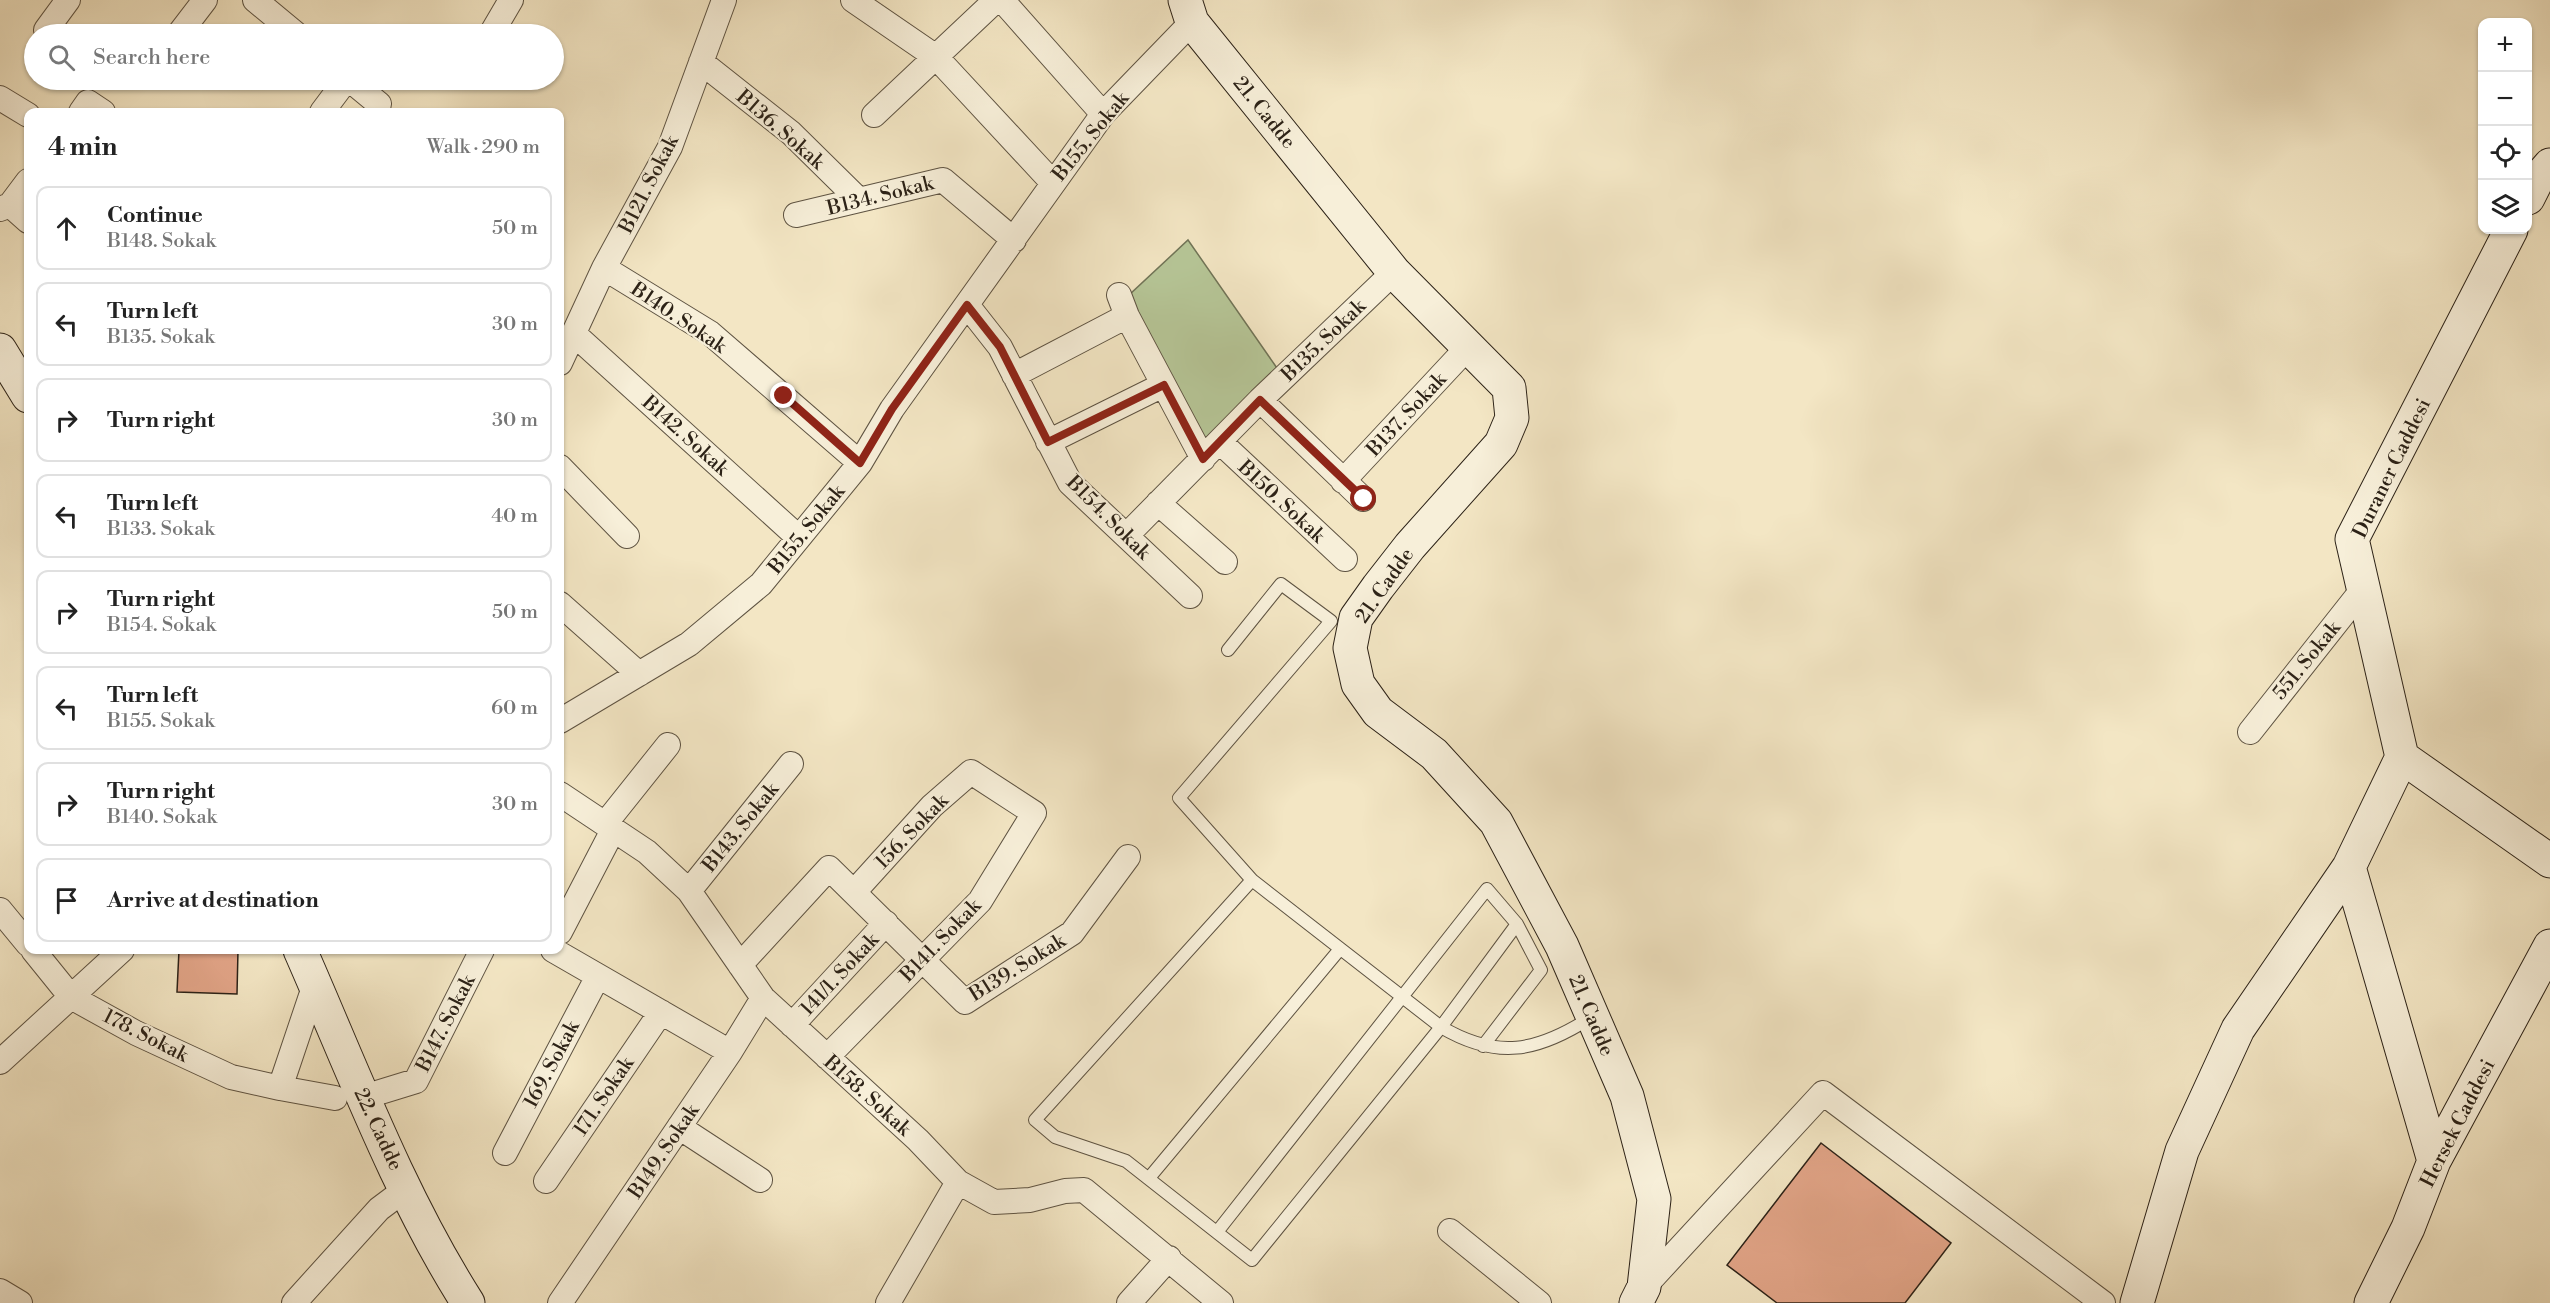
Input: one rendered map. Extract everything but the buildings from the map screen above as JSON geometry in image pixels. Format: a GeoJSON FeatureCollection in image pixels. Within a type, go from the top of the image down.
{"type":"FeatureCollection","features":[{"type":"Feature","properties":{"kind":"main road","name":"21. Cadde"},"geometry":{"type":"LineString","coordinates":[[1188,11],[1394,272],[1509,388],[1512,418],[1501,444],[1410,546],[1367,602],[1356,618],[1350,648],[1358,684],[1378,712],[1434,754],[1496,822],[1562,946],[1627,1096],[1654,1199],[1640,1295]]}},
{"type":"Feature","properties":{"kind":"main road","name":"Duraner Caddesi"},"geometry":{"type":"LineString","coordinates":[[2402,758],[2352,539],[2509,234]]}},
{"type":"Feature","properties":{"kind":"main road"},"geometry":{"type":"LineString","coordinates":[[0,350],[24,389]]}},
{"type":"Feature","properties":{"kind":"main road"},"geometry":{"type":"LineString","coordinates":[[2137,1303],[2182,1151],[2238,1029],[2349,867],[2402,758],[2550,861]]}},
{"type":"Feature","properties":{"kind":"main road"},"geometry":{"type":"LineString","coordinates":[[2349,867],[2434,1161]]}},
{"type":"Feature","properties":{"kind":"main road","name":"Hersek Caddesi"},"geometry":{"type":"LineString","coordinates":[[2371,1303],[2408,1228],[2434,1161],[2550,946]]}},
{"type":"Feature","properties":{"kind":"main road","name":"22. Cadde"},"geometry":{"type":"LineString","coordinates":[[302,954],[315,984],[350,1097],[407,1188],[440,1258],[468,1303]]}},
{"type":"Feature","properties":{"kind":"street"},"geometry":{"type":"LineString","coordinates":[[50,24],[68,0]]}},
{"type":"Feature","properties":{"kind":"street"},"geometry":{"type":"LineString","coordinates":[[186,24],[205,0]]}},
{"type":"Feature","properties":{"kind":"street"},"geometry":{"type":"LineString","coordinates":[[255,0],[284,24]]}},
{"type":"Feature","properties":{"kind":"street"},"geometry":{"type":"LineString","coordinates":[[497,24],[511,0]]}},
{"type":"Feature","properties":{"kind":"street","name":"B121. Sokak"},"geometry":{"type":"LineString","coordinates":[[564,355],[604,268],[670,147],[724,0]]}},
{"type":"Feature","properties":{"kind":"street"},"geometry":{"type":"LineString","coordinates":[[853,0],[936,57],[1052,182]]}},
{"type":"Feature","properties":{"kind":"street"},"geometry":{"type":"LineString","coordinates":[[874,115],[996,0]]}},
{"type":"Feature","properties":{"kind":"street"},"geometry":{"type":"LineString","coordinates":[[1002,0],[1103,114]]}},
{"type":"Feature","properties":{"kind":"street","name":"B155. Sokak"},"geometry":{"type":"LineString","coordinates":[[564,719],[689,644],[761,584],[860,463],[892,409],[1014,240],[1052,182],[1103,114],[1188,11]]}},
{"type":"Feature","properties":{"kind":"street","name":"B136. Sokak"},"geometry":{"type":"LineString","coordinates":[[701,62],[791,133],[859,200]]}},
{"type":"Feature","properties":{"kind":"street"},"geometry":{"type":"LineString","coordinates":[[325,108],[340,90]]}},
{"type":"Feature","properties":{"kind":"street"},"geometry":{"type":"LineString","coordinates":[[361,90],[379,104]]}},
{"type":"Feature","properties":{"kind":"street"},"geometry":{"type":"LineString","coordinates":[[0,98],[24,113]]}},
{"type":"Feature","properties":{"kind":"street","name":"B134. Sokak"},"geometry":{"type":"LineString","coordinates":[[796,215],[943,180],[1014,240]]}},
{"type":"Feature","properties":{"kind":"street"},"geometry":{"type":"LineString","coordinates":[[24,186],[5,207],[24,219]]}},
{"type":"Feature","properties":{"kind":"street","name":"B140. Sokak"},"geometry":{"type":"LineString","coordinates":[[604,268],[710,333],[860,463]]}},
{"type":"Feature","properties":{"kind":"street","name":"B135. Sokak"},"geometry":{"type":"LineString","coordinates":[[1127,535],[1260,400],[1394,272]]}},
{"type":"Feature","properties":{"kind":"street","name":"B154. Sokak"},"geometry":{"type":"LineString","coordinates":[[967,305],[1000,347],[1070,483],[1190,596]]}},
{"type":"Feature","properties":{"kind":"street","name":"B150. Sokak"},"geometry":{"type":"LineString","coordinates":[[1014,375],[1123,306],[1164,385],[1211,450],[1345,559]]}},
{"type":"Feature","properties":{"kind":"street","name":"B142. Sokak"},"geometry":{"type":"LineString","coordinates":[[574,334],[798,537]]}},
{"type":"Feature","properties":{"kind":"street","name":"B137. Sokak"},"geometry":{"type":"LineString","coordinates":[[1343,481],[1468,346]]}},
{"type":"Feature","properties":{"kind":"street"},"geometry":{"type":"LineString","coordinates":[[1048,442],[1164,385]]}},
{"type":"Feature","properties":{"kind":"street"},"geometry":{"type":"LineString","coordinates":[[1260,400],[1364,499]]}},
{"type":"Feature","properties":{"kind":"street"},"geometry":{"type":"LineString","coordinates":[[564,471],[627,536]]}},
{"type":"Feature","properties":{"kind":"street"},"geometry":{"type":"LineString","coordinates":[[1158,503],[1225,562]]}},
{"type":"Feature","properties":{"kind":"street","name":"551. Sokak"},"geometry":{"type":"LineString","coordinates":[[2250,732],[2363,589]]}},
{"type":"Feature","properties":{"kind":"street"},"geometry":{"type":"LineString","coordinates":[[564,608],[639,674]]}},
{"type":"Feature","properties":{"kind":"street"},"geometry":{"type":"LineString","coordinates":[[564,923],[609,827],[668,745]]}},
{"type":"Feature","properties":{"kind":"street","name":"B143. Sokak"},"geometry":{"type":"LineString","coordinates":[[689,891],[791,764]]}},
{"type":"Feature","properties":{"kind":"street","name":"156. Sokak"},"geometry":{"type":"LineString","coordinates":[[854,892],[932,806],[971,772]]}},
{"type":"Feature","properties":{"kind":"street","name":"B141. Sokak"},"geometry":{"type":"LineString","coordinates":[[827,1057],[980,901],[1034,813],[971,772]]}},
{"type":"Feature","properties":{"kind":"street","name":"B158. Sokak"},"geometry":{"type":"LineString","coordinates":[[564,799],[647,852],[689,891],[763,999],[918,1140],[958,1182],[994,1202],[1030,1200],[1065,1191],[1084,1190],[1221,1303]]}},
{"type":"Feature","properties":{"kind":"street","name":"B139. Sokak"},"geometry":{"type":"LineString","coordinates":[[923,957],[965,1002],[1072,933],[1128,857]]}},
{"type":"Feature","properties":{"kind":"street"},"geometry":{"type":"LineString","coordinates":[[740,965],[829,868],[923,957]]}},
{"type":"Feature","properties":{"kind":"street"},"geometry":{"type":"LineString","coordinates":[[0,910],[24,939]]}},
{"type":"Feature","properties":{"kind":"street","name":"141/1. Sokak"},"geometry":{"type":"LineString","coordinates":[[792,1025],[886,923]]}},
{"type":"Feature","properties":{"kind":"street","name":"178. Sokak"},"geometry":{"type":"LineString","coordinates":[[36,954],[71,996],[136,1033],[231,1077],[280,1088],[350,1097]]}},
{"type":"Feature","properties":{"kind":"street"},"geometry":{"type":"LineString","coordinates":[[0,1062],[118,954]]}},
{"type":"Feature","properties":{"kind":"street","name":"B147. Sokak"},"geometry":{"type":"LineString","coordinates":[[350,1097],[416,1081],[480,954]]}},
{"type":"Feature","properties":{"kind":"street"},"geometry":{"type":"LineString","coordinates":[[560,954],[730,1052]]}},
{"type":"Feature","properties":{"kind":"street","name":"169. Sokak"},"geometry":{"type":"LineString","coordinates":[[505,1153],[598,976]]}},
{"type":"Feature","properties":{"kind":"street"},"geometry":{"type":"LineString","coordinates":[[280,1088],[315,984]]}},
{"type":"Feature","properties":{"kind":"street","name":"B149. Sokak"},"geometry":{"type":"LineString","coordinates":[[570,1300],[763,999]]}},
{"type":"Feature","properties":{"kind":"street","name":"171. Sokak"},"geometry":{"type":"LineString","coordinates":[[546,1181],[661,1012]]}},
{"type":"Feature","properties":{"kind":"street"},"geometry":{"type":"LineString","coordinates":[[1640,1295],[1823,1093],[2103,1303]]}},
{"type":"Feature","properties":{"kind":"street"},"geometry":{"type":"LineString","coordinates":[[679,1127],[760,1180]]}},
{"type":"Feature","properties":{"kind":"street"},"geometry":{"type":"LineString","coordinates":[[888,1303],[958,1182]]}},
{"type":"Feature","properties":{"kind":"street"},"geometry":{"type":"LineString","coordinates":[[294,1303],[379,1209],[407,1188]]}},
{"type":"Feature","properties":{"kind":"street"},"geometry":{"type":"LineString","coordinates":[[1450,1231],[1534,1302]]}},
{"type":"Feature","properties":{"kind":"street"},"geometry":{"type":"LineString","coordinates":[[1129,1303],[1168,1258]]}},
{"type":"Feature","properties":{"kind":"street"},"geometry":{"type":"LineString","coordinates":[[0,1291],[20,1303]]}},
{"type":"Feature","properties":{"kind":"lane"},"geometry":{"type":"LineString","coordinates":[[1228,650],[1281,584],[1331,621],[1179,798],[1252,880],[1440,1027],[1483,1046],[1529,1048],[1553,1040],[1593,1016]]}},
{"type":"Feature","properties":{"kind":"lane"},"geometry":{"type":"LineString","coordinates":[[1252,880],[1035,1120],[1055,1137],[1126,1161],[1252,1260],[1440,1027],[1517,924]]}},
{"type":"Feature","properties":{"kind":"lane"},"geometry":{"type":"LineString","coordinates":[[1217,1232],[1486,889],[1517,924],[1541,970],[1483,1046]]}},
{"type":"Feature","properties":{"kind":"lane"},"geometry":{"type":"LineString","coordinates":[[1149,1179],[1340,949]]}},
{"type":"Feature","properties":{"kind":"green space"},"geometry":{"type":"Polygon","coordinates":[[[1188,240],[1279,371],[1202,442],[1128,296],[1188,240]]]}},
{"type":"Feature","properties":{"kind":"route"},"geometry":{"type":"LineString","coordinates":[[784,396],[860,463],[892,409],[967,305],[1000,347],[1048,442],[1164,385],[1203,459],[1260,400],[1364,499]]}}]}
